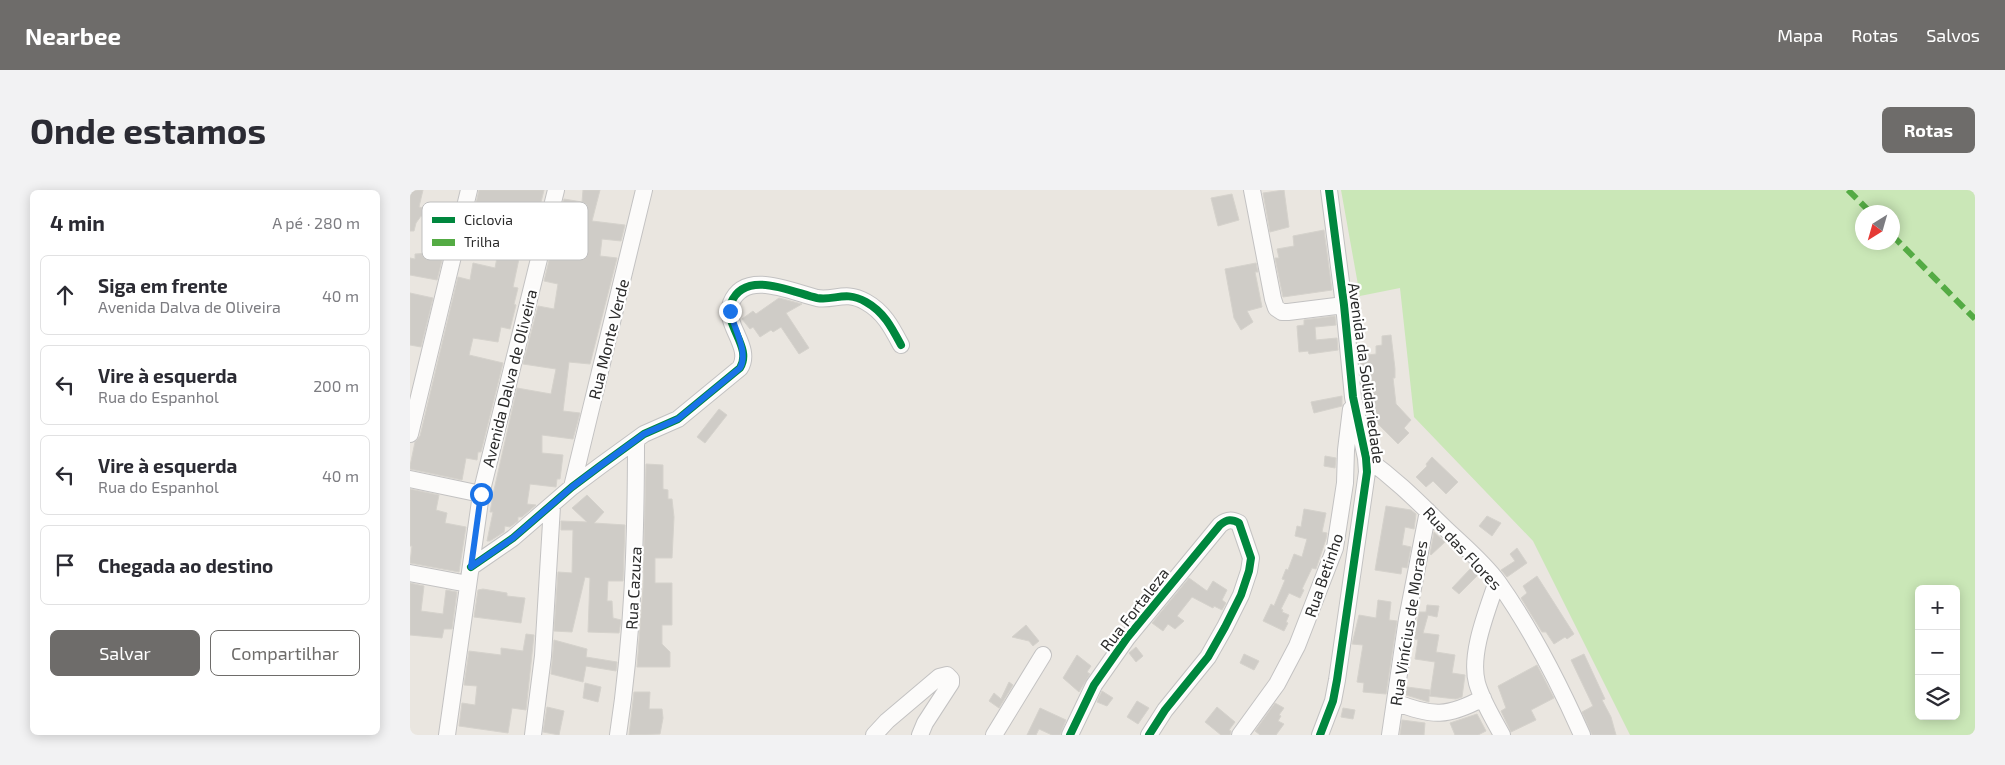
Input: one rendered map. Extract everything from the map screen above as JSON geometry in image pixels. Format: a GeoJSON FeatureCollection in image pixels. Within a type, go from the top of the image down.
{"type":"FeatureCollection","features":[{"type":"Feature","properties":{"kind":"street","name":"Rua Monte Verde"},"geometry":{"type":"LineString","coordinates":[[572,487],[644,190]]}},
{"type":"Feature","properties":{"kind":"street"},"geometry":{"type":"LineString","coordinates":[[1252,190],[1270,288],[1276,308],[1282,312],[1288,312],[1344,305]]}},
{"type":"Feature","properties":{"kind":"street","name":"Avenida da Solidariedade"},"geometry":{"type":"LineString","coordinates":[[1320,735],[1333,701],[1337,680],[1365,488],[1366,458],[1353,397],[1344,305],[1328,190]]}},
{"type":"Feature","properties":{"kind":"street"},"geometry":{"type":"LineString","coordinates":[[410,434],[453,260]]}},
{"type":"Feature","properties":{"kind":"street","name":"Avenida Dalva de Oliveira"},"geometry":{"type":"LineString","coordinates":[[447,735],[481,494],[539,260]]}},
{"type":"Feature","properties":{"kind":"street"},"geometry":{"type":"LineString","coordinates":[[471,567],[513,538],[572,487],[649,431],[678,419],[740,368],[743,364],[744,352],[730,311],[732,302],[737,294],[746,288],[758,285],[775,285],[820,298],[854,297],[871,306],[887,320],[901,345]]}},
{"type":"Feature","properties":{"kind":"street","name":"Rua Betinho"},"geometry":{"type":"LineString","coordinates":[[1240,735],[1277,684],[1293,654],[1335,548],[1345,483],[1346,450],[1353,397]]}},
{"type":"Feature","properties":{"kind":"street","name":"Rua Cazuza"},"geometry":{"type":"LineString","coordinates":[[618,735],[627,676],[631,629],[636,535],[636,440]]}},
{"type":"Feature","properties":{"kind":"street","name":"Rua das Flores"},"geometry":{"type":"LineString","coordinates":[[1366,458],[1394,478],[1478,559],[1497,581],[1533,636],[1552,670],[1582,735]]}},
{"type":"Feature","properties":{"kind":"street"},"geometry":{"type":"LineString","coordinates":[[410,479],[481,494]]}},
{"type":"Feature","properties":{"kind":"street"},"geometry":{"type":"LineString","coordinates":[[533,735],[543,656],[552,506]]}},
{"type":"Feature","properties":{"kind":"street","name":"Rua Vinícius de Moraes"},"geometry":{"type":"LineString","coordinates":[[1390,735],[1407,619],[1428,511]]}},
{"type":"Feature","properties":{"kind":"street","name":"Rua Fortaleza"},"geometry":{"type":"LineString","coordinates":[[1070,735],[1094,685],[1127,638],[1184,566],[1220,525],[1225,521],[1233,520],[1239,524],[1251,558],[1241,595],[1208,657],[1165,710],[1149,735]]}},
{"type":"Feature","properties":{"kind":"street"},"geometry":{"type":"LineString","coordinates":[[410,573],[468,584]]}},
{"type":"Feature","properties":{"kind":"street"},"geometry":{"type":"LineString","coordinates":[[1497,581],[1476,658],[1477,682],[1502,735]]}},
{"type":"Feature","properties":{"kind":"street"},"geometry":{"type":"LineString","coordinates":[[994,735],[1043,655]]}},
{"type":"Feature","properties":{"kind":"street"},"geometry":{"type":"LineString","coordinates":[[874,735],[887,721],[924,689],[944,675],[951,679],[951,683],[920,735]]}},
{"type":"Feature","properties":{"kind":"street"},"geometry":{"type":"LineString","coordinates":[[1395,702],[1414,710],[1445,713],[1462,709],[1483,698]]}},
{"type":"Feature","properties":{"kind":"green space"},"geometry":{"type":"Polygon","coordinates":[[[1341,190],[1975,190],[1975,735],[1630,735],[1533,541],[1414,417],[1400,288],[1360,296],[1341,190]]]}},
{"type":"Feature","properties":{"kind":"building"},"geometry":{"type":"Polygon","coordinates":[[[410,190],[423,190],[419,207],[422,208],[422,216],[416,223],[414,231],[410,231],[410,190]]]}},
{"type":"Feature","properties":{"kind":"building"},"geometry":{"type":"Polygon","coordinates":[[[479,190],[544,190],[541,202],[476,202],[479,190]]]}},
{"type":"Feature","properties":{"kind":"building"},"geometry":{"type":"Polygon","coordinates":[[[583,190],[600,190],[592,221],[625,225],[621,241],[602,239],[600,256],[617,258],[590,364],[569,362],[563,411],[580,413],[573,439],[542,435],[542,453],[563,455],[560,479],[557,479],[556,487],[530,484],[527,504],[536,505],[522,517],[518,517],[518,521],[510,527],[505,526],[504,532],[487,541],[493,512],[490,512],[494,490],[517,388],[551,394],[556,369],[523,364],[538,306],[554,309],[558,284],[544,281],[549,260],[588,260],[588,202],[582,202],[583,190]]]}},
{"type":"Feature","properties":{"kind":"building"},"geometry":{"type":"Polygon","coordinates":[[[1284,190],[1289,227],[1270,232],[1263,193],[1284,190]]]}},
{"type":"Feature","properties":{"kind":"building"},"geometry":{"type":"Polygon","coordinates":[[[1232,194],[1239,220],[1218,226],[1211,198],[1232,194]]]}},
{"type":"Feature","properties":{"kind":"building"},"geometry":{"type":"Polygon","coordinates":[[[564,199],[582,202],[563,202],[564,199]]]}},
{"type":"Feature","properties":{"kind":"building"},"geometry":{"type":"Polygon","coordinates":[[[1324,230],[1332,290],[1283,297],[1275,258],[1279,258],[1277,249],[1294,246],[1293,236],[1324,230]]]}},
{"type":"Feature","properties":{"kind":"building"},"geometry":{"type":"Polygon","coordinates":[[[415,254],[422,254],[422,260],[442,260],[437,280],[410,275],[410,258],[415,259],[415,254]]]}},
{"type":"Feature","properties":{"kind":"building"},"geometry":{"type":"Polygon","coordinates":[[[496,260],[519,260],[513,287],[518,288],[514,304],[516,305],[510,329],[501,327],[498,342],[473,338],[469,355],[503,363],[481,452],[478,452],[477,460],[466,458],[462,480],[410,469],[415,442],[420,436],[458,277],[470,280],[473,263],[495,268],[496,260]]]}},
{"type":"Feature","properties":{"kind":"building"},"geometry":{"type":"Polygon","coordinates":[[[1256,263],[1258,272],[1255,272],[1262,307],[1247,311],[1253,322],[1241,330],[1234,318],[1225,269],[1256,263]]]}},
{"type":"Feature","properties":{"kind":"building"},"geometry":{"type":"Polygon","coordinates":[[[410,293],[433,298],[421,347],[410,345],[410,293]]]}},
{"type":"Feature","properties":{"kind":"building"},"geometry":{"type":"Polygon","coordinates":[[[779,298],[802,304],[786,313],[809,348],[799,354],[781,327],[773,332],[771,330],[760,337],[753,327],[750,329],[742,319],[753,311],[756,314],[779,298]]]}},
{"type":"Feature","properties":{"kind":"building"},"geometry":{"type":"Polygon","coordinates":[[[1335,316],[1336,325],[1315,327],[1316,340],[1337,338],[1338,350],[1309,354],[1308,351],[1299,352],[1297,326],[1304,325],[1304,320],[1335,316]]]}},
{"type":"Feature","properties":{"kind":"building"},"geometry":{"type":"Polygon","coordinates":[[[1391,335],[1395,369],[1395,378],[1393,378],[1396,404],[1411,420],[1404,428],[1409,433],[1398,444],[1369,415],[1364,390],[1364,370],[1361,370],[1360,356],[1376,354],[1376,346],[1382,345],[1382,336],[1391,335]]]}},
{"type":"Feature","properties":{"kind":"building"},"geometry":{"type":"Polygon","coordinates":[[[1342,396],[1342,406],[1314,413],[1311,402],[1342,396]]]}},
{"type":"Feature","properties":{"kind":"building"},"geometry":{"type":"Polygon","coordinates":[[[719,409],[727,415],[705,443],[697,437],[719,409]]]}},
{"type":"Feature","properties":{"kind":"building"},"geometry":{"type":"Polygon","coordinates":[[[1325,456],[1336,458],[1335,468],[1324,466],[1325,456]]]}},
{"type":"Feature","properties":{"kind":"building"},"geometry":{"type":"Polygon","coordinates":[[[1432,457],[1458,482],[1446,494],[1433,481],[1426,487],[1416,477],[1427,466],[1426,464],[1432,457]]]}},
{"type":"Feature","properties":{"kind":"building"},"geometry":{"type":"Polygon","coordinates":[[[646,464],[663,465],[663,489],[668,490],[668,499],[672,499],[674,517],[672,558],[655,558],[655,583],[672,583],[672,625],[662,625],[662,644],[670,652],[670,667],[637,667],[643,588],[646,464]]]}},
{"type":"Feature","properties":{"kind":"building"},"geometry":{"type":"Polygon","coordinates":[[[410,489],[439,495],[436,510],[447,513],[445,523],[466,527],[459,572],[410,563],[412,546],[410,546],[410,489]]]}},
{"type":"Feature","properties":{"kind":"building"},"geometry":{"type":"Polygon","coordinates":[[[587,495],[604,512],[594,523],[625,525],[623,581],[608,581],[607,601],[612,601],[613,618],[621,620],[619,633],[588,632],[590,578],[585,577],[572,632],[554,631],[558,572],[572,573],[573,530],[561,530],[561,521],[587,522],[572,508],[587,495]]]}},
{"type":"Feature","properties":{"kind":"building"},"geometry":{"type":"Polygon","coordinates":[[[1386,506],[1411,510],[1416,514],[1414,529],[1405,527],[1402,545],[1411,547],[1407,568],[1402,567],[1401,574],[1375,570],[1386,506]]]}},
{"type":"Feature","properties":{"kind":"building"},"geometry":{"type":"Polygon","coordinates":[[[1304,509],[1326,513],[1322,532],[1327,533],[1316,569],[1312,568],[1300,598],[1289,593],[1281,609],[1283,610],[1282,612],[1289,615],[1284,631],[1263,621],[1271,604],[1274,606],[1285,580],[1282,579],[1286,569],[1288,570],[1294,554],[1302,557],[1307,539],[1295,536],[1297,526],[1301,527],[1304,509]]]}},
{"type":"Feature","properties":{"kind":"building"},"geometry":{"type":"Polygon","coordinates":[[[1487,516],[1501,523],[1492,536],[1479,526],[1487,516]]]}},
{"type":"Feature","properties":{"kind":"building"},"geometry":{"type":"Polygon","coordinates":[[[1434,532],[1445,542],[1431,555],[1430,554],[1434,532]]]}},
{"type":"Feature","properties":{"kind":"building"},"geometry":{"type":"Polygon","coordinates":[[[1517,548],[1527,563],[1507,577],[1501,570],[1515,561],[1510,554],[1517,548]]]}},
{"type":"Feature","properties":{"kind":"building"},"geometry":{"type":"Polygon","coordinates":[[[1472,567],[1479,574],[1459,594],[1452,588],[1472,567]]]}},
{"type":"Feature","properties":{"kind":"building"},"geometry":{"type":"Polygon","coordinates":[[[1537,576],[1574,634],[1554,644],[1546,632],[1542,632],[1521,598],[1527,593],[1523,586],[1537,576]]]}},
{"type":"Feature","properties":{"kind":"building"},"geometry":{"type":"Polygon","coordinates":[[[1189,578],[1207,591],[1213,581],[1227,590],[1222,600],[1226,603],[1222,610],[1214,606],[1213,608],[1192,597],[1177,616],[1184,621],[1175,629],[1168,624],[1163,631],[1152,623],[1189,578]]]}},
{"type":"Feature","properties":{"kind":"building"},"geometry":{"type":"Polygon","coordinates":[[[410,583],[424,586],[421,611],[443,614],[446,590],[457,592],[452,629],[444,629],[442,638],[410,635],[410,583]]]}},
{"type":"Feature","properties":{"kind":"building"},"geometry":{"type":"Polygon","coordinates":[[[483,589],[507,593],[507,596],[525,598],[521,623],[474,617],[478,590],[483,589]]]}},
{"type":"Feature","properties":{"kind":"building"},"geometry":{"type":"Polygon","coordinates":[[[1378,600],[1391,602],[1389,620],[1397,621],[1386,694],[1363,692],[1364,683],[1357,682],[1363,645],[1352,644],[1359,615],[1376,618],[1378,600]]]}},
{"type":"Feature","properties":{"kind":"building"},"geometry":{"type":"Polygon","coordinates":[[[1427,605],[1439,606],[1437,617],[1428,615],[1423,633],[1439,635],[1436,652],[1455,655],[1452,673],[1465,675],[1462,697],[1456,699],[1429,696],[1429,702],[1406,695],[1407,687],[1430,690],[1430,695],[1435,662],[1415,659],[1418,640],[1414,639],[1419,612],[1426,612],[1427,605]]]}},
{"type":"Feature","properties":{"kind":"building"},"geometry":{"type":"Polygon","coordinates":[[[1026,625],[1039,641],[1033,646],[1029,641],[1012,637],[1026,625]]]}},
{"type":"Feature","properties":{"kind":"building"},"geometry":{"type":"Polygon","coordinates":[[[526,634],[534,635],[526,710],[512,708],[508,733],[459,726],[462,703],[475,705],[477,686],[464,685],[469,651],[501,655],[501,648],[523,651],[526,634]]]}},
{"type":"Feature","properties":{"kind":"building"},"geometry":{"type":"Polygon","coordinates":[[[554,640],[587,649],[586,657],[617,662],[616,671],[586,666],[583,682],[551,674],[554,640]]]}},
{"type":"Feature","properties":{"kind":"building"},"geometry":{"type":"Polygon","coordinates":[[[1136,647],[1143,656],[1136,662],[1129,653],[1136,647]]]}},
{"type":"Feature","properties":{"kind":"building"},"geometry":{"type":"Polygon","coordinates":[[[1244,654],[1259,661],[1254,670],[1240,663],[1244,654]]]}},
{"type":"Feature","properties":{"kind":"building"},"geometry":{"type":"Polygon","coordinates":[[[1584,654],[1605,699],[1602,700],[1611,717],[1616,735],[1592,735],[1582,712],[1593,706],[1571,660],[1584,654]]]}},
{"type":"Feature","properties":{"kind":"building"},"geometry":{"type":"Polygon","coordinates":[[[1077,655],[1091,666],[1087,672],[1090,674],[1079,692],[1063,678],[1077,655]]]}},
{"type":"Feature","properties":{"kind":"building"},"geometry":{"type":"Polygon","coordinates":[[[1537,665],[1554,698],[1531,710],[1536,720],[1511,732],[1501,711],[1506,708],[1498,686],[1537,665]]]}},
{"type":"Feature","properties":{"kind":"building"},"geometry":{"type":"Polygon","coordinates":[[[1009,682],[1013,685],[999,708],[989,701],[994,693],[1001,699],[1009,682]]]}},
{"type":"Feature","properties":{"kind":"building"},"geometry":{"type":"Polygon","coordinates":[[[585,683],[601,687],[598,702],[583,698],[585,683]]]}},
{"type":"Feature","properties":{"kind":"building"},"geometry":{"type":"Polygon","coordinates":[[[1102,691],[1113,698],[1107,706],[1097,702],[1102,691]]]}},
{"type":"Feature","properties":{"kind":"building"},"geometry":{"type":"Polygon","coordinates":[[[634,692],[650,692],[649,709],[662,709],[663,718],[660,734],[629,735],[634,692]]]}},
{"type":"Feature","properties":{"kind":"building"},"geometry":{"type":"Polygon","coordinates":[[[1137,701],[1149,708],[1138,724],[1127,717],[1137,701]]]}},
{"type":"Feature","properties":{"kind":"building"},"geometry":{"type":"Polygon","coordinates":[[[1275,703],[1284,708],[1279,715],[1281,716],[1278,721],[1284,724],[1276,735],[1260,735],[1255,731],[1275,703]]]}},
{"type":"Feature","properties":{"kind":"building"},"geometry":{"type":"Polygon","coordinates":[[[547,707],[564,711],[559,735],[543,732],[547,707]]]}},
{"type":"Feature","properties":{"kind":"building"},"geometry":{"type":"Polygon","coordinates":[[[1217,707],[1235,722],[1229,730],[1231,731],[1230,735],[1221,735],[1205,722],[1217,707]]]}},
{"type":"Feature","properties":{"kind":"building"},"geometry":{"type":"Polygon","coordinates":[[[1040,708],[1066,720],[1060,735],[1052,735],[1039,729],[1036,735],[1027,735],[1040,708]]]}},
{"type":"Feature","properties":{"kind":"building"},"geometry":{"type":"Polygon","coordinates":[[[1343,708],[1355,710],[1353,719],[1341,717],[1343,708]]]}},
{"type":"Feature","properties":{"kind":"building"},"geometry":{"type":"Polygon","coordinates":[[[1477,714],[1486,731],[1478,735],[1455,735],[1450,723],[1477,714]]]}},
{"type":"Feature","properties":{"kind":"building"},"geometry":{"type":"Polygon","coordinates":[[[1402,720],[1425,723],[1424,735],[1400,735],[1402,720]]]}},
{"type":"Feature","properties":{"kind":"marked path"},"geometry":{"type":"LineString","coordinates":[[1848,190],[1863,205]]}},
{"type":"Feature","properties":{"kind":"marked path"},"geometry":{"type":"LineString","coordinates":[[1900,243],[1975,319]]}},
{"type":"Feature","properties":{"kind":"cycle path"},"geometry":{"type":"LineString","coordinates":[[1320,735],[1333,701],[1337,680],[1367,472],[1366,458],[1353,397],[1344,305],[1329,190]]}},
{"type":"Feature","properties":{"kind":"cycle path"},"geometry":{"type":"LineString","coordinates":[[471,567],[513,538],[572,487],[600,466],[644,434],[678,419],[740,368],[743,352],[730,311],[731,303],[738,293],[747,287],[758,285],[771,286],[823,299],[846,296],[859,299],[872,306],[883,316],[901,345]]}},
{"type":"Feature","properties":{"kind":"cycle path"},"geometry":{"type":"LineString","coordinates":[[1070,735],[1094,685],[1127,638],[1220,525],[1232,520],[1239,523],[1251,558],[1241,595],[1208,657],[1165,710],[1149,735]]}},
{"type":"Feature","properties":{"kind":"route"},"geometry":{"type":"LineString","coordinates":[[481,494],[471,567],[513,538],[572,487],[600,466],[644,434],[678,419],[740,368],[743,364],[744,352],[734,328],[730,311]]}}]}
